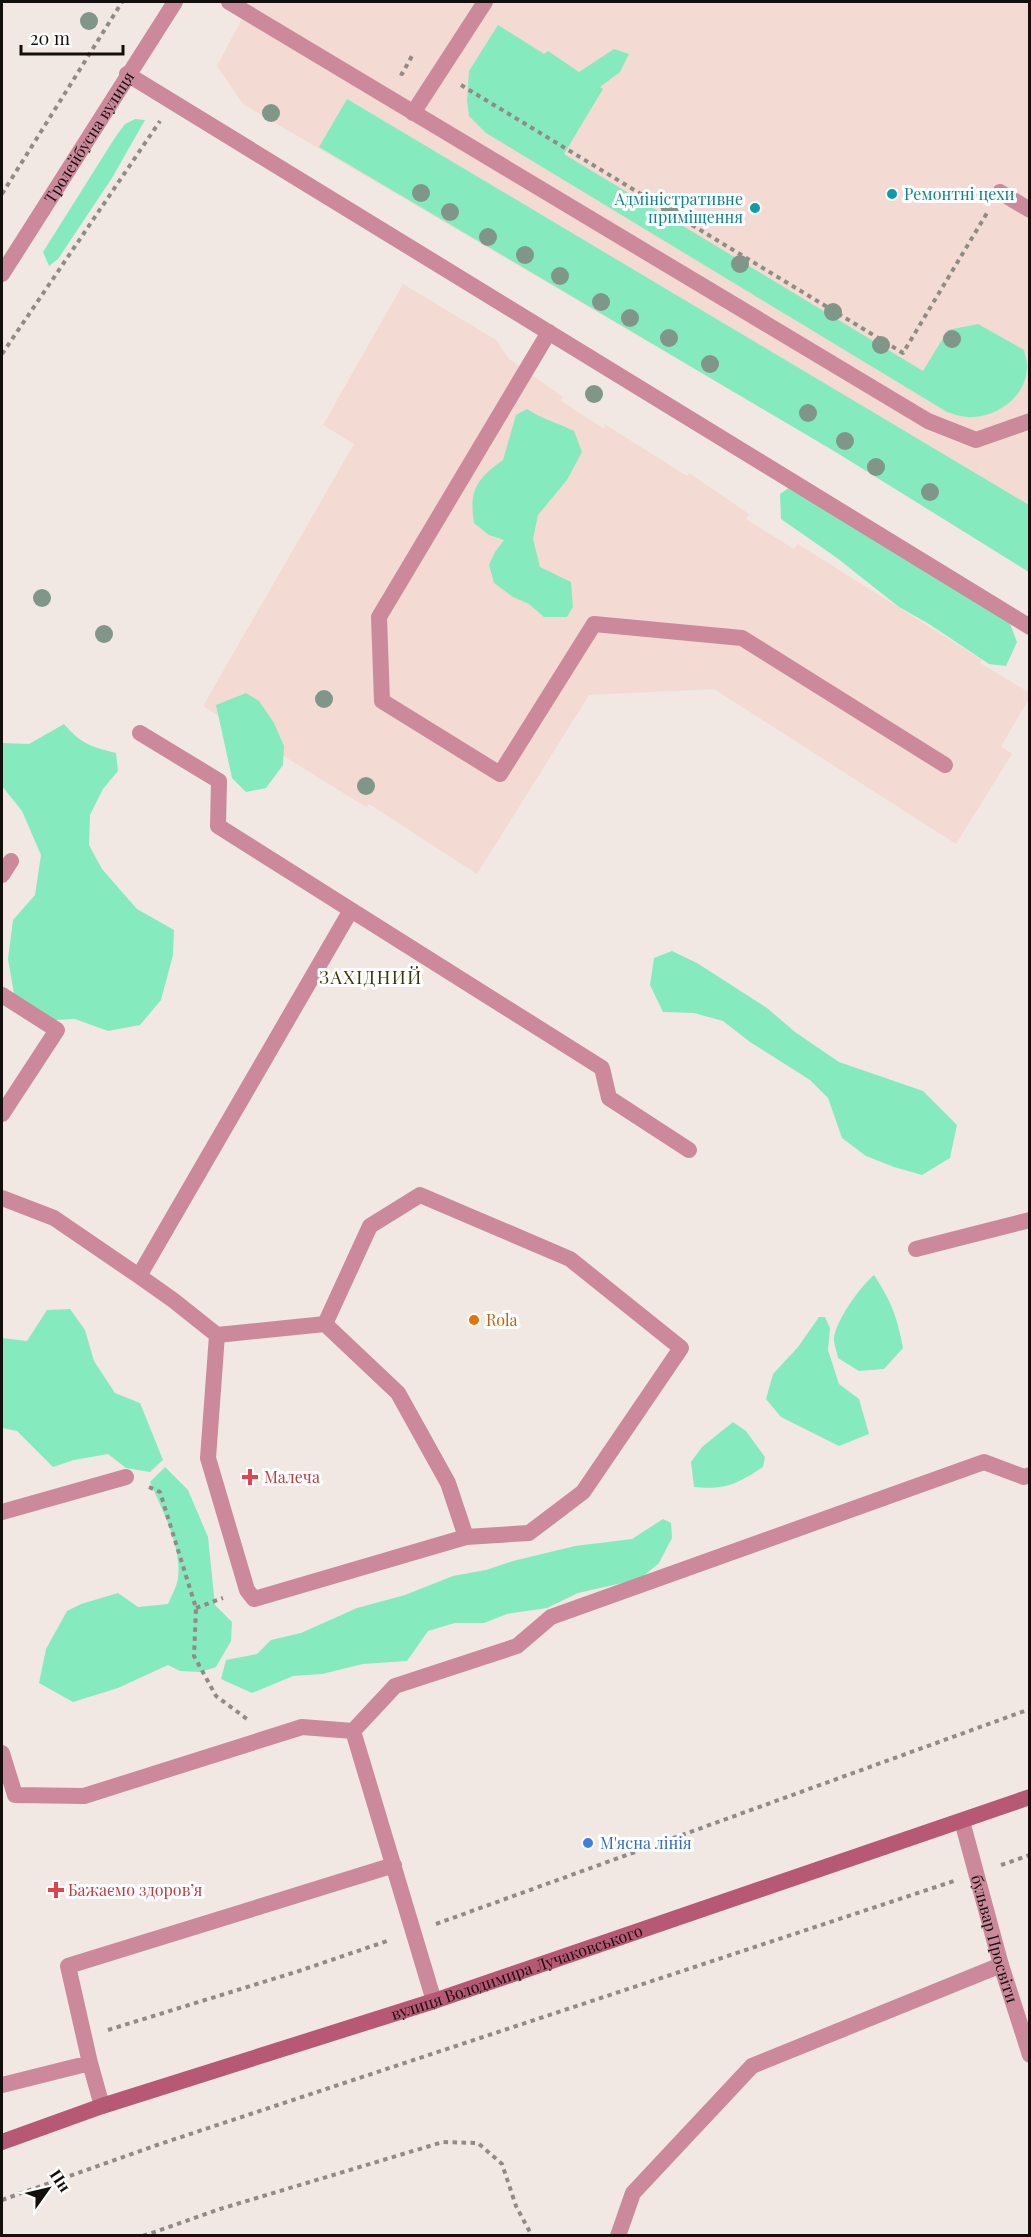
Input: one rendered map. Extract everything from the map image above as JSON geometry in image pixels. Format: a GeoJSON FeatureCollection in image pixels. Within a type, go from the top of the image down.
{"type":"FeatureCollection","features":[{"type":"Feature","properties":{"kind":"main road","name":"вулиця Володимира Лучаковського"},"geometry":{"type":"LineString","coordinates":[[2,2142],[102,2106],[434,2001],[1029,1797]]}},
{"type":"Feature","properties":{"kind":"street","name":"Тролейбусна вулиця"},"geometry":{"type":"LineString","coordinates":[[2,274],[6,256],[175,2]]}},
{"type":"Feature","properties":{"kind":"street"},"geometry":{"type":"LineString","coordinates":[[229,2],[928,421],[976,440],[1029,421]]}},
{"type":"Feature","properties":{"kind":"street"},"geometry":{"type":"LineString","coordinates":[[413,113],[485,2]]}},
{"type":"Feature","properties":{"kind":"street"},"geometry":{"type":"LineString","coordinates":[[127,74],[1029,627]]}},
{"type":"Feature","properties":{"kind":"street"},"geometry":{"type":"LineString","coordinates":[[1000,192],[1029,210]]}},
{"type":"Feature","properties":{"kind":"street"},"geometry":{"type":"LineString","coordinates":[[549,332],[379,617],[382,701],[500,774],[594,624],[742,638],[945,765]]}},
{"type":"Feature","properties":{"kind":"street"},"geometry":{"type":"LineString","coordinates":[[140,733],[219,782],[218,826],[603,1068],[609,1098],[689,1149]]}},
{"type":"Feature","properties":{"kind":"street"},"geometry":{"type":"LineString","coordinates":[[139,1276],[351,910]]}},
{"type":"Feature","properties":{"kind":"street"},"geometry":{"type":"LineString","coordinates":[[2,995],[57,1030],[2,1114]]}},
{"type":"Feature","properties":{"kind":"street"},"geometry":{"type":"LineString","coordinates":[[217,1335],[208,1458],[247,1590],[254,1599],[465,1537],[529,1533],[583,1492],[681,1348],[570,1259],[420,1195],[370,1226],[325,1324]]}},
{"type":"Feature","properties":{"kind":"street"},"geometry":{"type":"LineString","coordinates":[[2,1198],[54,1218],[173,1300],[217,1335],[325,1324],[398,1393],[448,1483],[465,1537]]}},
{"type":"Feature","properties":{"kind":"street"},"geometry":{"type":"LineString","coordinates":[[916,1249],[1029,1220]]}},
{"type":"Feature","properties":{"kind":"street"},"geometry":{"type":"LineString","coordinates":[[354,1731],[395,1686],[517,1646],[551,1617],[984,1462],[1024,1478],[1029,1475]]}},
{"type":"Feature","properties":{"kind":"street"},"geometry":{"type":"LineString","coordinates":[[2,1512],[126,1477]]}},
{"type":"Feature","properties":{"kind":"street"},"geometry":{"type":"LineString","coordinates":[[2,1753],[15,1795],[84,1796],[302,1727],[354,1731]]}},
{"type":"Feature","properties":{"kind":"street"},"geometry":{"type":"LineString","coordinates":[[354,1731],[434,2001]]}},
{"type":"Feature","properties":{"kind":"street","name":"бульвар Просвіти"},"geometry":{"type":"LineString","coordinates":[[962,1821],[975,1874],[1029,2055]]}},
{"type":"Feature","properties":{"kind":"street"},"geometry":{"type":"LineString","coordinates":[[102,2106],[68,1966],[394,1865]]}},
{"type":"Feature","properties":{"kind":"street"},"geometry":{"type":"LineString","coordinates":[[618,2235],[633,2193],[752,2066],[1002,1965]]}},
{"type":"Feature","properties":{"kind":"street"},"geometry":{"type":"LineString","coordinates":[[2,2085],[90,2063]]}},
{"type":"Feature","properties":{"kind":"path"},"geometry":{"type":"LineString","coordinates":[[2,194],[122,2]]}},
{"type":"Feature","properties":{"kind":"path"},"geometry":{"type":"LineString","coordinates":[[461,85],[903,353],[1000,192]]}},
{"type":"Feature","properties":{"kind":"path"},"geometry":{"type":"LineString","coordinates":[[2,354],[172,103]]}},
{"type":"Feature","properties":{"kind":"path"},"geometry":{"type":"LineString","coordinates":[[126,1477],[160,1492],[196,1608],[194,1656],[216,1696]]}},
{"type":"Feature","properties":{"kind":"path"},"geometry":{"type":"LineString","coordinates":[[84,2037],[299,1971],[414,1932],[1029,1709]]}},
{"type":"Feature","properties":{"kind":"path"},"geometry":{"type":"LineString","coordinates":[[2,2200],[179,2137],[1029,1855]]}},
{"type":"Feature","properties":{"kind":"path"},"geometry":{"type":"LineString","coordinates":[[143,2235],[220,2209],[443,2142],[478,2143],[502,2164],[516,2206],[532,2235]]}},
{"type":"Feature","properties":{"kind":"shaded area"},"geometry":{"type":"Polygon","coordinates":[[[251,2],[1029,2],[1029,572],[834,451],[243,104],[217,66],[251,2]]]}},
{"type":"Feature","properties":{"kind":"shaded area"},"geometry":{"type":"Polygon","coordinates":[[[403,284],[496,340],[509,359],[563,397],[561,401],[603,428],[606,425],[687,476],[689,473],[749,514],[746,519],[794,549],[798,544],[982,660],[980,663],[1030,693],[1029,699],[1001,746],[1012,754],[956,844],[714,689],[589,695],[477,874],[369,804],[366,807],[203,706],[354,444],[323,425],[403,284]]]}},
{"type":"Feature","properties":{"kind":"green space"},"geometry":{"type":"Polygon","coordinates":[[[498,25],[544,54],[548,51],[579,72],[614,49],[629,54],[620,72],[600,87],[603,89],[564,154],[923,371],[948,330],[978,324],[1024,350],[1027,369],[1021,389],[1006,405],[987,415],[966,417],[947,412],[486,133],[469,116],[467,100],[469,71],[498,25]]]}},
{"type":"Feature","properties":{"kind":"green space"},"geometry":{"type":"Polygon","coordinates":[[[347,99],[1029,505],[1029,572],[834,451],[319,147],[347,99]]]}},
{"type":"Feature","properties":{"kind":"green space"},"geometry":{"type":"Polygon","coordinates":[[[135,119],[145,120],[112,178],[58,259],[49,266],[43,252],[116,136],[125,124],[135,119]]]}},
{"type":"Feature","properties":{"kind":"green space"},"geometry":{"type":"Polygon","coordinates":[[[527,409],[574,431],[582,452],[567,480],[538,515],[533,539],[540,567],[571,582],[573,607],[567,617],[544,617],[529,604],[513,597],[494,583],[489,565],[504,540],[489,535],[474,523],[473,502],[476,487],[486,473],[503,460],[516,415],[527,409]]]}},
{"type":"Feature","properties":{"kind":"green space"},"geometry":{"type":"Polygon","coordinates":[[[793,485],[1006,613],[1017,642],[1006,666],[989,664],[899,607],[837,558],[781,519],[780,494],[793,485]]]}},
{"type":"Feature","properties":{"kind":"green space"},"geometry":{"type":"Polygon","coordinates":[[[246,693],[259,701],[274,723],[284,746],[283,765],[266,788],[246,792],[232,778],[216,705],[246,693]]]}},
{"type":"Feature","properties":{"kind":"green space"},"geometry":{"type":"Polygon","coordinates":[[[64,724],[87,744],[116,753],[118,771],[103,789],[90,815],[89,845],[102,869],[137,909],[174,930],[173,955],[161,1000],[140,1025],[108,1031],[75,1019],[35,1021],[14,994],[8,959],[13,920],[35,895],[41,855],[22,811],[2,786],[2,743],[29,744],[64,724]]]}},
{"type":"Feature","properties":{"kind":"green space"},"geometry":{"type":"Polygon","coordinates":[[[672,951],[697,963],[767,1008],[795,1032],[839,1062],[923,1091],[957,1125],[950,1158],[922,1175],[866,1156],[842,1138],[828,1098],[810,1080],[750,1042],[723,1021],[694,1013],[663,1012],[650,985],[654,958],[672,951]]]}},
{"type":"Feature","properties":{"kind":"green space"},"geometry":{"type":"Polygon","coordinates":[[[874,1275],[893,1310],[903,1348],[884,1369],[859,1371],[838,1358],[834,1344],[835,1332],[850,1304],[874,1275]]]}},
{"type":"Feature","properties":{"kind":"green space"},"geometry":{"type":"Polygon","coordinates":[[[70,1309],[85,1330],[94,1361],[115,1393],[140,1403],[163,1460],[150,1472],[126,1468],[108,1454],[74,1460],[53,1467],[17,1431],[2,1428],[2,1338],[27,1341],[47,1310],[70,1309]]]}},
{"type":"Feature","properties":{"kind":"green space"},"geometry":{"type":"Polygon","coordinates":[[[819,1317],[825,1317],[830,1328],[828,1350],[839,1384],[859,1399],[869,1434],[839,1446],[781,1417],[766,1399],[773,1374],[798,1347],[819,1317]]]}},
{"type":"Feature","properties":{"kind":"green space"},"geometry":{"type":"Polygon","coordinates":[[[733,1422],[746,1431],[765,1457],[763,1467],[731,1484],[715,1488],[694,1487],[691,1462],[702,1447],[733,1422]]]}},
{"type":"Feature","properties":{"kind":"green space"},"geometry":{"type":"Polygon","coordinates":[[[165,1467],[188,1490],[208,1537],[215,1605],[232,1622],[231,1641],[216,1667],[201,1672],[180,1671],[168,1665],[118,1688],[73,1702],[39,1683],[46,1649],[67,1611],[81,1604],[118,1593],[138,1607],[168,1604],[175,1588],[178,1578],[177,1554],[165,1516],[150,1482],[165,1467]]]}},
{"type":"Feature","properties":{"kind":"green space"},"geometry":{"type":"Polygon","coordinates":[[[663,1519],[671,1523],[672,1538],[659,1563],[640,1579],[578,1593],[547,1608],[507,1614],[484,1623],[455,1623],[428,1631],[407,1661],[363,1664],[322,1674],[293,1676],[252,1693],[221,1679],[226,1660],[257,1654],[271,1640],[301,1633],[357,1608],[405,1595],[453,1576],[486,1570],[575,1546],[632,1539],[663,1519]]]}},
{"type":"Feature","properties":{"kind":"place","name":"Ремонтні цехи"},"geometry":{"type":"Point","coordinates":[892,194]}},
{"type":"Feature","properties":{"kind":"place","name":"Адміністративне приміщення"},"geometry":{"type":"Point","coordinates":[755,208]}},
{"type":"Feature","properties":{"kind":"place","name":"Rola"},"geometry":{"type":"Point","coordinates":[474,1320]}},
{"type":"Feature","properties":{"kind":"place","name":"Малеча"},"geometry":{"type":"Point","coordinates":[250,1477]}},
{"type":"Feature","properties":{"kind":"place","name":"М'ясна лінія"},"geometry":{"type":"Point","coordinates":[588,1843]}},
{"type":"Feature","properties":{"kind":"place","name":"Бажаємо здоровʼя"},"geometry":{"type":"Point","coordinates":[56,1890]}},
{"type":"Feature","properties":{"kind":"district","name":"ЗАХІДНИЙ"},"geometry":{"type":"Point","coordinates":[371,978]}}]}
